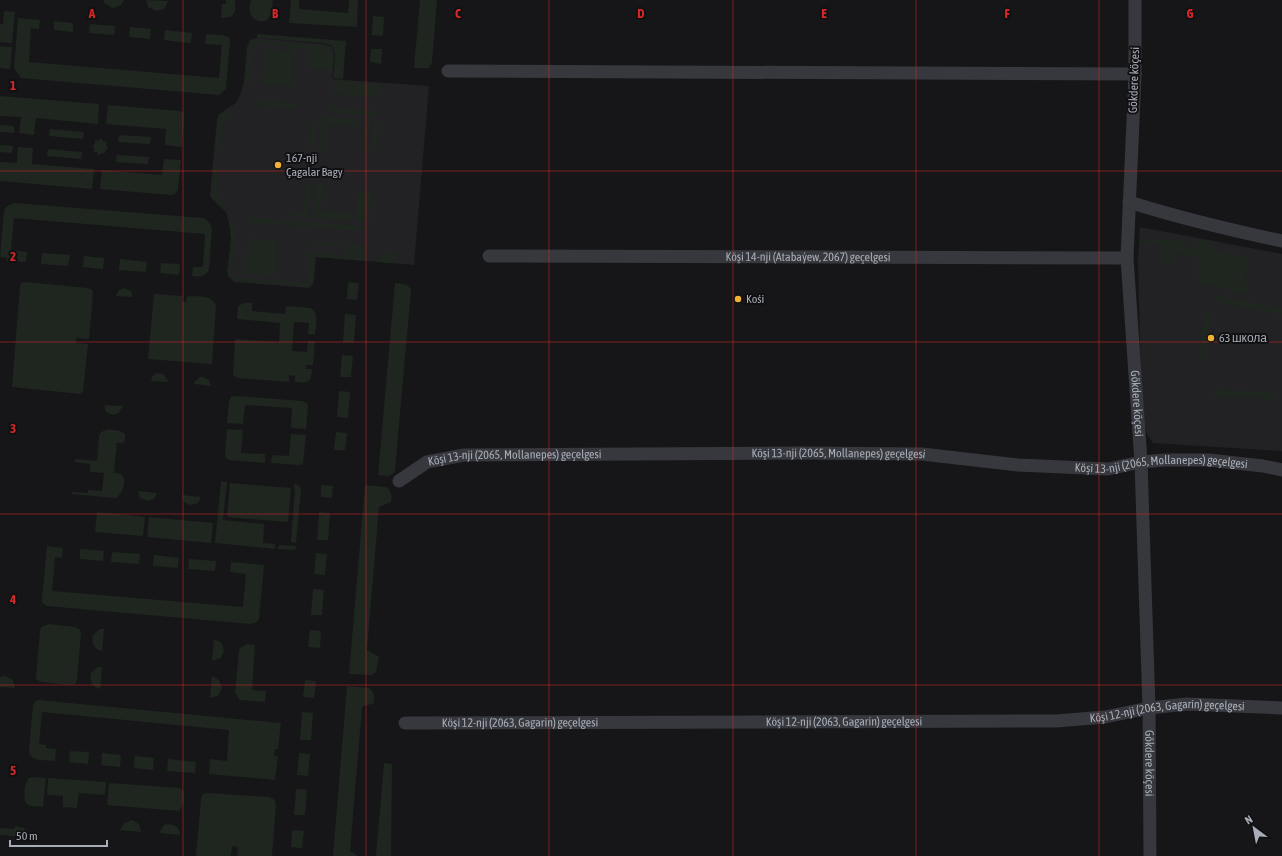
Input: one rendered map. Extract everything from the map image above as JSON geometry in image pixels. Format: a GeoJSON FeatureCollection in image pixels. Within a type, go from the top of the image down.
{"type":"FeatureCollection","features":[{"type":"Feature","properties":{"kind":"street","name":"Gökdere köçesi"},"geometry":{"type":"LineString","coordinates":[[1135,0],[1135,74],[1126,258],[1141,462],[1149,708],[1150,856]]}},
{"type":"Feature","properties":{"kind":"street"},"geometry":{"type":"LineString","coordinates":[[448,71],[1135,74]]}},
{"type":"Feature","properties":{"kind":"street"},"geometry":{"type":"LineString","coordinates":[[1129,202],[1216,227],[1282,241]]}},
{"type":"Feature","properties":{"kind":"street","name":"Köşi 14-nji (Atabaýew, 2067) geçelgesi"},"geometry":{"type":"LineString","coordinates":[[489,256],[1126,258]]}},
{"type":"Feature","properties":{"kind":"street","name":"Köşi 13-nji (2065, Mollanepes) geçelgesi"},"geometry":{"type":"LineString","coordinates":[[399,480],[427,462],[464,455],[803,453],[922,454],[1018,465],[1108,469],[1141,462],[1165,460],[1209,460],[1263,466],[1282,470]]}},
{"type":"Feature","properties":{"kind":"street","name":"Köşi 12-nji (2063, Gagarin) geçelgesi"},"geometry":{"type":"LineString","coordinates":[[406,723],[1056,720],[1105,718],[1149,708],[1187,704],[1282,708]]}},
{"type":"Feature","properties":{"kind":"shaded area"},"geometry":{"type":"Polygon","coordinates":[[[103,0],[124,0],[121,5],[113,8],[105,4],[103,0]]]}},
{"type":"Feature","properties":{"kind":"shaded area"},"geometry":{"type":"Polygon","coordinates":[[[146,0],[168,1],[164,9],[156,11],[148,7],[146,0]]]}},
{"type":"Feature","properties":{"kind":"shaded area"},"geometry":{"type":"Polygon","coordinates":[[[226,0],[235,0],[235,11],[231,17],[221,18],[222,4],[226,4],[226,0]]]}},
{"type":"Feature","properties":{"kind":"shaded area"},"geometry":{"type":"Polygon","coordinates":[[[251,0],[273,0],[272,13],[266,21],[254,19],[250,13],[251,0]]]}},
{"type":"Feature","properties":{"kind":"shaded area"},"geometry":{"type":"Polygon","coordinates":[[[291,0],[299,0],[299,9],[348,13],[349,0],[358,0],[357,27],[289,23],[291,0]]]}},
{"type":"Feature","properties":{"kind":"shaded area"},"geometry":{"type":"Polygon","coordinates":[[[420,0],[437,0],[432,62],[429,68],[414,68],[420,0]]]}},
{"type":"Feature","properties":{"kind":"shaded area"},"geometry":{"type":"Polygon","coordinates":[[[4,11],[15,12],[12,43],[0,42],[0,24],[3,24],[4,11]]]}},
{"type":"Feature","properties":{"kind":"shaded area"},"geometry":{"type":"Polygon","coordinates":[[[373,16],[384,17],[383,36],[372,35],[373,16]]]}},
{"type":"Feature","properties":{"kind":"shaded area"},"geometry":{"type":"Polygon","coordinates":[[[18,18],[40,20],[39,29],[31,28],[29,62],[219,78],[222,45],[205,44],[206,34],[229,37],[230,42],[226,89],[219,95],[21,78],[14,68],[18,18]]]}},
{"type":"Feature","properties":{"kind":"shaded area"},"geometry":{"type":"Polygon","coordinates":[[[54,21],[73,23],[73,32],[54,30],[54,21]]]}},
{"type":"Feature","properties":{"kind":"shaded area"},"geometry":{"type":"Polygon","coordinates":[[[90,24],[115,26],[114,35],[89,33],[90,24]]]}},
{"type":"Feature","properties":{"kind":"shaded area"},"geometry":{"type":"Polygon","coordinates":[[[130,27],[151,29],[150,39],[129,37],[130,27]]]}},
{"type":"Feature","properties":{"kind":"shaded area"},"geometry":{"type":"Polygon","coordinates":[[[165,30],[192,33],[191,43],[164,40],[165,30]]]}},
{"type":"Feature","properties":{"kind":"shaded area"},"geometry":{"type":"Polygon","coordinates":[[[257,34],[346,41],[343,79],[333,78],[335,54],[332,46],[324,43],[257,38],[257,34]]]}},
{"type":"Feature","properties":{"kind":"shaded area"},"geometry":{"type":"Polygon","coordinates":[[[257,38],[324,44],[332,47],[334,54],[332,79],[429,86],[414,265],[316,257],[314,280],[309,288],[234,282],[228,276],[227,272],[231,239],[230,226],[226,212],[211,198],[210,195],[217,119],[219,114],[236,103],[241,93],[244,80],[247,47],[250,40],[257,38]]]}},
{"type":"Feature","properties":{"kind":"shaded area"},"geometry":{"type":"Polygon","coordinates":[[[250,40],[325,46],[331,51],[332,54],[332,71],[308,69],[310,49],[253,44],[249,85],[245,85],[250,40]]]}},
{"type":"Feature","properties":{"kind":"shaded area"},"geometry":{"type":"Polygon","coordinates":[[[0,46],[12,47],[10,69],[0,68],[0,46]]]}},
{"type":"Feature","properties":{"kind":"shaded area"},"geometry":{"type":"Polygon","coordinates":[[[265,48],[294,51],[291,86],[262,84],[265,48]]]}},
{"type":"Feature","properties":{"kind":"shaded area"},"geometry":{"type":"Polygon","coordinates":[[[371,49],[382,49],[381,64],[370,62],[371,49]]]}},
{"type":"Feature","properties":{"kind":"shaded area"},"geometry":{"type":"Polygon","coordinates":[[[334,80],[382,84],[379,93],[371,97],[332,94],[334,80]]]}},
{"type":"Feature","properties":{"kind":"shaded area"},"geometry":{"type":"Polygon","coordinates":[[[0,96],[99,104],[98,124],[36,118],[34,135],[19,133],[21,117],[0,116],[0,96]]]}},
{"type":"Feature","properties":{"kind":"shaded area"},"geometry":{"type":"Polygon","coordinates":[[[260,100],[296,104],[296,109],[259,106],[260,100]]]}},
{"type":"Feature","properties":{"kind":"shaded area"},"geometry":{"type":"Polygon","coordinates":[[[108,105],[183,112],[182,147],[165,145],[166,129],[106,124],[108,105]]]}},
{"type":"Feature","properties":{"kind":"shaded area"},"geometry":{"type":"Polygon","coordinates":[[[330,107],[371,110],[378,116],[329,112],[330,107]]]}},
{"type":"Feature","properties":{"kind":"shaded area"},"geometry":{"type":"Polygon","coordinates":[[[231,108],[222,124],[219,150],[215,151],[218,119],[220,114],[231,108]]]}},
{"type":"Feature","properties":{"kind":"shaded area"},"geometry":{"type":"Polygon","coordinates":[[[322,115],[360,119],[359,127],[329,125],[327,150],[319,149],[322,115]]]}},
{"type":"Feature","properties":{"kind":"shaded area"},"geometry":{"type":"Polygon","coordinates":[[[314,118],[317,118],[314,149],[309,149],[311,126],[313,126],[314,118]]]}},
{"type":"Feature","properties":{"kind":"shaded area"},"geometry":{"type":"Polygon","coordinates":[[[365,119],[370,119],[367,150],[362,150],[365,119]]]}},
{"type":"Feature","properties":{"kind":"shaded area"},"geometry":{"type":"Polygon","coordinates":[[[374,120],[378,120],[376,151],[371,150],[374,120]]]}},
{"type":"Feature","properties":{"kind":"shaded area"},"geometry":{"type":"Polygon","coordinates":[[[0,125],[14,126],[14,133],[0,132],[0,125]]]}},
{"type":"Feature","properties":{"kind":"shaded area"},"geometry":{"type":"Polygon","coordinates":[[[50,129],[84,132],[83,139],[49,136],[50,129]]]}},
{"type":"Feature","properties":{"kind":"shaded area"},"geometry":{"type":"Polygon","coordinates":[[[119,135],[151,137],[150,144],[118,142],[119,135]]]}},
{"type":"Feature","properties":{"kind":"shaded area"},"geometry":{"type":"Polygon","coordinates":[[[101,138],[103,141],[107,142],[106,145],[108,148],[105,153],[99,155],[97,152],[94,152],[94,148],[92,146],[95,144],[95,140],[98,141],[101,138]]]}},
{"type":"Feature","properties":{"kind":"shaded area"},"geometry":{"type":"Polygon","coordinates":[[[0,145],[13,146],[12,153],[0,152],[0,145]]]}},
{"type":"Feature","properties":{"kind":"shaded area"},"geometry":{"type":"Polygon","coordinates":[[[18,147],[33,148],[32,164],[94,169],[92,189],[0,181],[0,162],[17,163],[18,147]]]}},
{"type":"Feature","properties":{"kind":"shaded area"},"geometry":{"type":"Polygon","coordinates":[[[48,149],[82,152],[81,159],[47,156],[48,149]]]}},
{"type":"Feature","properties":{"kind":"shaded area"},"geometry":{"type":"Polygon","coordinates":[[[117,155],[149,157],[148,164],[116,162],[117,155]]]}},
{"type":"Feature","properties":{"kind":"shaded area"},"geometry":{"type":"Polygon","coordinates":[[[164,159],[181,160],[178,189],[175,194],[171,195],[100,189],[102,170],[162,175],[164,159]]]}},
{"type":"Feature","properties":{"kind":"shaded area"},"geometry":{"type":"Polygon","coordinates":[[[214,163],[218,167],[216,193],[225,209],[224,210],[212,198],[214,163]]]}},
{"type":"Feature","properties":{"kind":"shaded area"},"geometry":{"type":"Polygon","coordinates":[[[306,182],[312,183],[309,218],[291,216],[292,210],[303,211],[306,182]]]}},
{"type":"Feature","properties":{"kind":"shaded area"},"geometry":{"type":"Polygon","coordinates":[[[316,183],[324,184],[321,211],[352,213],[352,221],[312,218],[316,183]]]}},
{"type":"Feature","properties":{"kind":"shaded area"},"geometry":{"type":"Polygon","coordinates":[[[358,190],[372,191],[369,223],[355,221],[358,190]]]}},
{"type":"Feature","properties":{"kind":"shaded area"},"geometry":{"type":"Polygon","coordinates":[[[14,203],[203,218],[207,220],[212,230],[209,269],[206,274],[202,276],[192,276],[193,267],[203,267],[205,234],[14,218],[11,250],[27,252],[26,262],[7,261],[7,258],[0,257],[4,211],[6,207],[14,203]]]}},
{"type":"Feature","properties":{"kind":"shaded area"},"geometry":{"type":"Polygon","coordinates":[[[228,216],[236,232],[231,275],[235,277],[308,283],[310,253],[346,256],[346,246],[311,243],[311,240],[360,245],[366,252],[366,261],[315,257],[313,277],[311,284],[308,287],[234,281],[229,276],[228,272],[231,239],[228,216]]]}},
{"type":"Feature","properties":{"kind":"shaded area"},"geometry":{"type":"Polygon","coordinates":[[[249,217],[286,220],[285,225],[249,222],[249,217]]]}},
{"type":"Feature","properties":{"kind":"shaded area"},"geometry":{"type":"Polygon","coordinates":[[[291,220],[309,222],[308,227],[290,225],[291,220]]]}},
{"type":"Feature","properties":{"kind":"shaded area"},"geometry":{"type":"Polygon","coordinates":[[[312,222],[368,227],[360,231],[312,227],[312,222]]]}},
{"type":"Feature","properties":{"kind":"shaded area","name":"63 школа"},"geometry":{"type":"Polygon","coordinates":[[[1140,227],[1282,254],[1282,451],[1153,443],[1147,434],[1142,415],[1138,261],[1140,227]]]}},
{"type":"Feature","properties":{"kind":"shaded area"},"geometry":{"type":"Polygon","coordinates":[[[248,238],[278,240],[275,276],[245,274],[248,238]]]}},
{"type":"Feature","properties":{"kind":"shaded area"},"geometry":{"type":"Polygon","coordinates":[[[1183,239],[1182,246],[1195,248],[1198,240],[1213,243],[1212,250],[1249,257],[1244,282],[1250,284],[1248,295],[1197,282],[1200,259],[1173,253],[1169,266],[1161,263],[1162,244],[1142,242],[1142,240],[1183,239]]]}},
{"type":"Feature","properties":{"kind":"shaded area"},"geometry":{"type":"Polygon","coordinates":[[[42,253],[70,255],[68,266],[41,264],[42,253]]]}},
{"type":"Feature","properties":{"kind":"shaded area"},"geometry":{"type":"Polygon","coordinates":[[[385,253],[395,254],[394,263],[378,262],[380,256],[385,253]]]}},
{"type":"Feature","properties":{"kind":"shaded area"},"geometry":{"type":"Polygon","coordinates":[[[84,256],[104,258],[103,269],[83,267],[84,256]]]}},
{"type":"Feature","properties":{"kind":"shaded area"},"geometry":{"type":"Polygon","coordinates":[[[120,259],[147,262],[146,272],[119,270],[120,259]]]}},
{"type":"Feature","properties":{"kind":"shaded area"},"geometry":{"type":"Polygon","coordinates":[[[161,263],[180,264],[179,275],[160,273],[161,263]]]}},
{"type":"Feature","properties":{"kind":"shaded area"},"geometry":{"type":"Polygon","coordinates":[[[25,282],[88,288],[92,290],[89,339],[76,338],[76,343],[88,344],[83,392],[80,394],[12,387],[20,286],[21,283],[25,282]]]}},
{"type":"Feature","properties":{"kind":"shaded area"},"geometry":{"type":"Polygon","coordinates":[[[348,282],[359,283],[357,300],[347,299],[348,282]]]}},
{"type":"Feature","properties":{"kind":"shaded area"},"geometry":{"type":"Polygon","coordinates":[[[395,283],[406,285],[411,290],[395,470],[394,473],[389,476],[378,475],[395,283]]]}},
{"type":"Feature","properties":{"kind":"shaded area"},"geometry":{"type":"Polygon","coordinates":[[[125,288],[131,291],[133,297],[116,296],[119,290],[125,288]]]}},
{"type":"Feature","properties":{"kind":"shaded area"},"geometry":{"type":"Polygon","coordinates":[[[154,294],[183,296],[182,302],[186,302],[187,296],[204,297],[214,302],[216,306],[212,364],[148,359],[154,294]]]}},
{"type":"Feature","properties":{"kind":"shaded area"},"geometry":{"type":"Polygon","coordinates":[[[1215,295],[1282,308],[1282,315],[1214,301],[1215,295]]]}},
{"type":"Feature","properties":{"kind":"shaded area"},"geometry":{"type":"Polygon","coordinates":[[[244,303],[252,303],[252,311],[285,314],[286,306],[311,308],[314,310],[316,316],[315,334],[308,334],[309,323],[294,322],[292,351],[307,352],[308,341],[315,341],[313,365],[306,365],[306,369],[312,369],[311,378],[308,382],[295,382],[295,376],[289,375],[289,382],[238,378],[233,375],[235,339],[279,342],[280,323],[237,319],[238,306],[244,303]]]}},
{"type":"Feature","properties":{"kind":"shaded area"},"geometry":{"type":"Polygon","coordinates":[[[345,314],[356,315],[354,343],[343,342],[345,314]]]}},
{"type":"Feature","properties":{"kind":"shaded area"},"geometry":{"type":"Polygon","coordinates":[[[1203,314],[1211,315],[1207,361],[1199,360],[1203,314]]]}},
{"type":"Feature","properties":{"kind":"shaded area"},"geometry":{"type":"Polygon","coordinates":[[[342,355],[353,356],[351,377],[340,377],[342,355]]]}},
{"type":"Feature","properties":{"kind":"shaded area"},"geometry":{"type":"Polygon","coordinates":[[[156,373],[163,374],[168,382],[151,381],[152,377],[156,373]]]}},
{"type":"Feature","properties":{"kind":"shaded area"},"geometry":{"type":"Polygon","coordinates":[[[200,377],[209,380],[211,386],[194,384],[200,377]]]}},
{"type":"Feature","properties":{"kind":"shaded area"},"geometry":{"type":"Polygon","coordinates":[[[1214,390],[1276,392],[1275,399],[1214,396],[1214,390]]]}},
{"type":"Feature","properties":{"kind":"shaded area"},"geometry":{"type":"Polygon","coordinates":[[[339,391],[350,392],[348,418],[337,417],[339,391]]]}},
{"type":"Feature","properties":{"kind":"shaded area"},"geometry":{"type":"Polygon","coordinates":[[[236,396],[302,401],[307,403],[306,429],[291,428],[292,408],[245,405],[243,424],[227,423],[229,402],[231,397],[236,396]]]}},
{"type":"Feature","properties":{"kind":"shaded area"},"geometry":{"type":"Polygon","coordinates":[[[104,405],[123,406],[119,413],[113,415],[106,412],[104,405]]]}},
{"type":"Feature","properties":{"kind":"shaded area"},"geometry":{"type":"Polygon","coordinates":[[[108,429],[120,431],[125,434],[125,441],[122,443],[117,443],[114,473],[121,474],[123,477],[124,483],[122,491],[116,498],[72,494],[72,492],[88,493],[88,490],[102,491],[104,473],[90,472],[90,464],[75,462],[75,459],[97,461],[99,436],[101,432],[108,429]]]}},
{"type":"Feature","properties":{"kind":"shaded area"},"geometry":{"type":"Polygon","coordinates":[[[227,429],[243,430],[241,453],[265,454],[265,463],[229,460],[226,458],[227,429]]]}},
{"type":"Feature","properties":{"kind":"shaded area"},"geometry":{"type":"Polygon","coordinates":[[[336,432],[347,433],[345,450],[334,450],[336,432]]]}},
{"type":"Feature","properties":{"kind":"shaded area"},"geometry":{"type":"Polygon","coordinates":[[[291,434],[306,435],[303,464],[271,463],[272,455],[289,456],[291,434]]]}},
{"type":"Feature","properties":{"kind":"shaded area"},"geometry":{"type":"Polygon","coordinates":[[[221,482],[227,482],[223,520],[264,524],[263,543],[275,544],[275,549],[215,543],[221,482]]]}},
{"type":"Feature","properties":{"kind":"shaded area"},"geometry":{"type":"Polygon","coordinates":[[[230,483],[291,488],[288,522],[227,517],[230,483]]]}},
{"type":"Feature","properties":{"kind":"shaded area"},"geometry":{"type":"Polygon","coordinates":[[[294,484],[299,486],[301,490],[296,543],[291,542],[295,489],[294,484]]]}},
{"type":"Feature","properties":{"kind":"shaded area"},"geometry":{"type":"Polygon","coordinates":[[[321,485],[333,486],[332,498],[321,497],[321,485]]]}},
{"type":"Feature","properties":{"kind":"shaded area"},"geometry":{"type":"Polygon","coordinates":[[[365,485],[386,487],[391,496],[391,502],[379,507],[367,650],[379,657],[376,672],[371,675],[349,674],[365,485]]]}},
{"type":"Feature","properties":{"kind":"shaded area"},"geometry":{"type":"Polygon","coordinates":[[[138,491],[157,493],[154,499],[147,501],[140,498],[138,491]]]}},
{"type":"Feature","properties":{"kind":"shaded area"},"geometry":{"type":"Polygon","coordinates":[[[182,495],[201,497],[198,503],[190,505],[184,502],[182,495]]]}},
{"type":"Feature","properties":{"kind":"shaded area"},"geometry":{"type":"Polygon","coordinates":[[[97,512],[145,517],[143,536],[95,532],[97,512]]]}},
{"type":"Feature","properties":{"kind":"shaded area"},"geometry":{"type":"Polygon","coordinates":[[[319,512],[330,513],[328,540],[317,540],[319,512]]]}},
{"type":"Feature","properties":{"kind":"shaded area"},"geometry":{"type":"Polygon","coordinates":[[[149,517],[213,523],[211,543],[147,537],[149,517]]]}},
{"type":"Feature","properties":{"kind":"shaded area"},"geometry":{"type":"Polygon","coordinates":[[[279,545],[296,546],[295,550],[278,549],[279,545]]]}},
{"type":"Feature","properties":{"kind":"shaded area"},"geometry":{"type":"Polygon","coordinates":[[[47,546],[63,548],[62,558],[55,557],[52,591],[243,607],[246,574],[230,572],[231,562],[264,565],[259,619],[257,622],[251,624],[47,606],[42,603],[42,599],[47,546]]]}},
{"type":"Feature","properties":{"kind":"shaded area"},"geometry":{"type":"Polygon","coordinates":[[[80,549],[104,551],[103,561],[80,559],[80,549]]]}},
{"type":"Feature","properties":{"kind":"shaded area"},"geometry":{"type":"Polygon","coordinates":[[[112,552],[140,554],[139,564],[111,562],[112,552]]]}},
{"type":"Feature","properties":{"kind":"shaded area"},"geometry":{"type":"Polygon","coordinates":[[[316,553],[327,554],[325,575],[314,574],[316,553]]]}},
{"type":"Feature","properties":{"kind":"shaded area"},"geometry":{"type":"Polygon","coordinates":[[[154,555],[179,558],[178,568],[153,566],[154,555]]]}},
{"type":"Feature","properties":{"kind":"shaded area"},"geometry":{"type":"Polygon","coordinates":[[[189,559],[216,561],[215,571],[188,569],[189,559]]]}},
{"type":"Feature","properties":{"kind":"shaded area"},"geometry":{"type":"Polygon","coordinates":[[[313,589],[324,590],[322,615],[311,615],[313,589]]]}},
{"type":"Feature","properties":{"kind":"shaded area"},"geometry":{"type":"Polygon","coordinates":[[[49,624],[75,627],[81,632],[77,680],[75,684],[70,685],[41,682],[37,680],[40,631],[41,627],[49,624]]]}},
{"type":"Feature","properties":{"kind":"shaded area"},"geometry":{"type":"Polygon","coordinates":[[[100,629],[104,629],[102,651],[95,647],[92,641],[93,635],[100,629]]]}},
{"type":"Feature","properties":{"kind":"shaded area"},"geometry":{"type":"Polygon","coordinates":[[[310,630],[321,631],[320,648],[308,647],[310,630]]]}},
{"type":"Feature","properties":{"kind":"shaded area"},"geometry":{"type":"Polygon","coordinates":[[[214,639],[222,643],[224,651],[221,658],[212,661],[214,639]]]}},
{"type":"Feature","properties":{"kind":"shaded area"},"geometry":{"type":"Polygon","coordinates":[[[247,644],[255,645],[252,690],[266,691],[265,702],[240,700],[235,693],[239,651],[240,648],[247,644]]]}},
{"type":"Feature","properties":{"kind":"shaded area"},"geometry":{"type":"Polygon","coordinates":[[[98,667],[102,667],[100,689],[93,685],[90,679],[91,673],[98,667]]]}},
{"type":"Feature","properties":{"kind":"shaded area"},"geometry":{"type":"Polygon","coordinates":[[[5,676],[13,680],[15,688],[0,687],[0,677],[5,676]]]}},
{"type":"Feature","properties":{"kind":"shaded area"},"geometry":{"type":"Polygon","coordinates":[[[212,676],[219,680],[222,688],[218,696],[210,698],[212,676]]]}},
{"type":"Feature","properties":{"kind":"shaded area"},"geometry":{"type":"Polygon","coordinates":[[[305,680],[316,681],[314,698],[303,697],[305,680]]]}},
{"type":"Feature","properties":{"kind":"shaded area"},"geometry":{"type":"Polygon","coordinates":[[[347,686],[369,688],[373,693],[374,703],[362,707],[350,851],[358,856],[333,856],[347,686]]]}},
{"type":"Feature","properties":{"kind":"shaded area"},"geometry":{"type":"Polygon","coordinates":[[[38,700],[281,723],[278,749],[275,749],[274,756],[278,756],[275,780],[209,774],[210,759],[227,761],[229,730],[42,712],[39,744],[46,745],[46,748],[56,749],[55,761],[36,759],[30,755],[29,752],[33,705],[35,701],[38,700]]]}},
{"type":"Feature","properties":{"kind":"shaded area"},"geometry":{"type":"Polygon","coordinates":[[[302,712],[313,713],[311,740],[300,740],[302,712]]]}},
{"type":"Feature","properties":{"kind":"shaded area"},"geometry":{"type":"Polygon","coordinates":[[[70,751],[89,752],[88,764],[69,762],[70,751]]]}},
{"type":"Feature","properties":{"kind":"shaded area"},"geometry":{"type":"Polygon","coordinates":[[[102,753],[121,755],[120,767],[101,765],[102,753]]]}},
{"type":"Feature","properties":{"kind":"shaded area"},"geometry":{"type":"Polygon","coordinates":[[[299,753],[310,754],[308,776],[297,775],[299,753]]]}},
{"type":"Feature","properties":{"kind":"shaded area"},"geometry":{"type":"Polygon","coordinates":[[[135,756],[154,758],[153,770],[134,768],[135,756]]]}},
{"type":"Feature","properties":{"kind":"shaded area"},"geometry":{"type":"Polygon","coordinates":[[[168,759],[196,762],[195,773],[167,771],[168,759]]]}},
{"type":"Feature","properties":{"kind":"shaded area"},"geometry":{"type":"Polygon","coordinates":[[[384,763],[392,764],[391,856],[376,856],[384,763]]]}},
{"type":"Feature","properties":{"kind":"shaded area"},"geometry":{"type":"Polygon","coordinates":[[[29,778],[46,778],[43,807],[30,806],[25,802],[24,795],[26,783],[29,778]]]}},
{"type":"Feature","properties":{"kind":"shaded area"},"geometry":{"type":"Polygon","coordinates":[[[48,778],[106,782],[105,795],[79,793],[77,808],[63,807],[63,796],[47,795],[48,778]]]}},
{"type":"Feature","properties":{"kind":"shaded area"},"geometry":{"type":"Polygon","coordinates":[[[109,783],[180,788],[184,793],[183,804],[179,811],[107,805],[109,783]]]}},
{"type":"Feature","properties":{"kind":"shaded area"},"geometry":{"type":"Polygon","coordinates":[[[296,789],[307,790],[305,815],[294,815],[296,789]]]}},
{"type":"Feature","properties":{"kind":"shaded area"},"geometry":{"type":"Polygon","coordinates":[[[208,793],[269,797],[275,800],[276,806],[272,856],[237,856],[238,847],[232,846],[231,856],[196,856],[201,799],[203,794],[208,793]]]}},
{"type":"Feature","properties":{"kind":"shaded area"},"geometry":{"type":"Polygon","coordinates":[[[132,820],[139,824],[141,832],[120,830],[124,823],[132,820]]]}},
{"type":"Feature","properties":{"kind":"shaded area"},"geometry":{"type":"Polygon","coordinates":[[[166,824],[176,826],[180,835],[159,833],[166,824]]]}},
{"type":"Feature","properties":{"kind":"shaded area"},"geometry":{"type":"Polygon","coordinates":[[[15,826],[24,828],[26,832],[25,837],[0,835],[0,828],[15,829],[15,826]]]}},
{"type":"Feature","properties":{"kind":"shaded area"},"geometry":{"type":"Polygon","coordinates":[[[292,830],[304,831],[302,848],[291,847],[292,830]]]}},
{"type":"Feature","properties":{"kind":"place","name":"167-nji Çagalar Bagy"},"geometry":{"type":"Point","coordinates":[278,165]}},
{"type":"Feature","properties":{"kind":"place","name":"Kośi"},"geometry":{"type":"Point","coordinates":[738,299]}},
{"type":"Feature","properties":{"kind":"place","name":"63 школа"},"geometry":{"type":"Point","coordinates":[1211,338]}}]}
